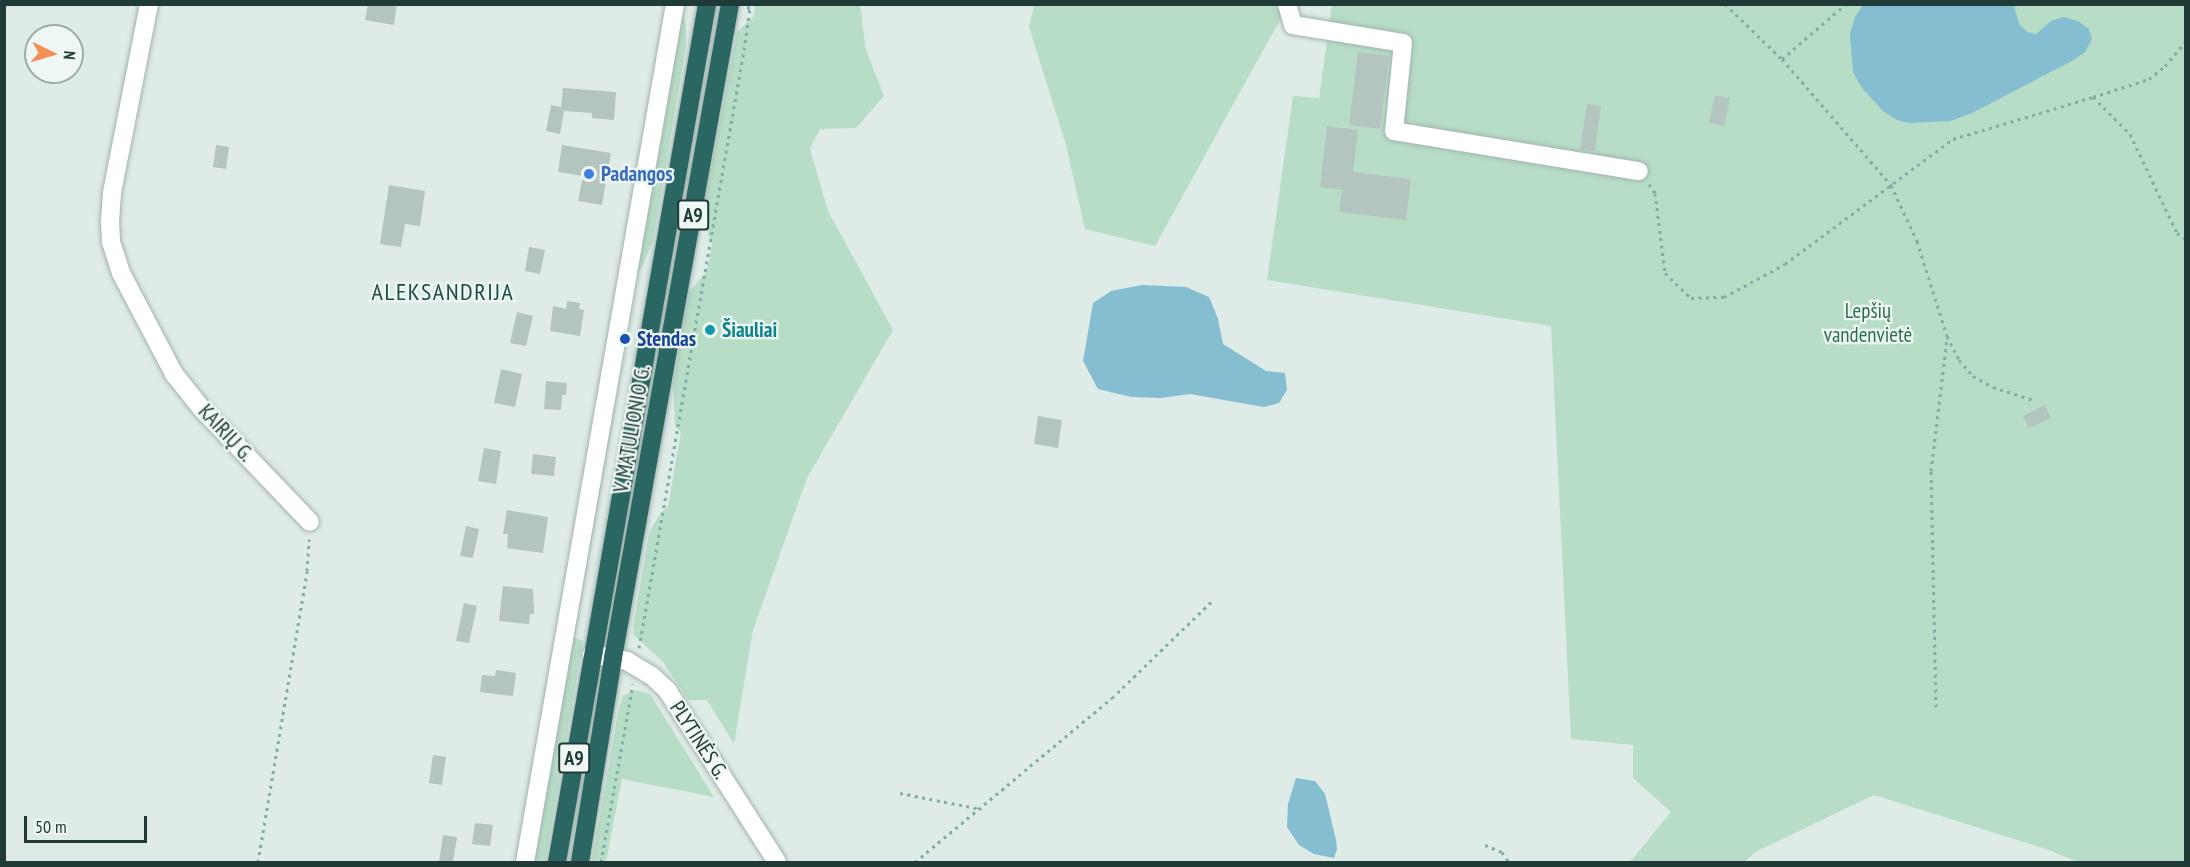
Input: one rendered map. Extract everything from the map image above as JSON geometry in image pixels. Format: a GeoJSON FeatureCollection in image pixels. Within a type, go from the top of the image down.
{"type":"FeatureCollection","features":[{"type":"Feature","properties":{"kind":"highway","name":"V. MATULIONIO G."},"geometry":{"type":"LineString","coordinates":[[557,862],[707,4]]}},
{"type":"Feature","properties":{"kind":"highway","name":"V. MATULIONIO G."},"geometry":{"type":"LineString","coordinates":[[580,862],[613,658],[736,5]]}},
{"type":"Feature","properties":{"kind":"street","name":"KAIRIŲ G."},"geometry":{"type":"LineString","coordinates":[[149,4],[112,194],[111,242],[121,273],[174,374],[202,409],[310,522]]}},
{"type":"Feature","properties":{"kind":"street"},"geometry":{"type":"LineString","coordinates":[[525,862],[675,4]]}},
{"type":"Feature","properties":{"kind":"street"},"geometry":{"type":"LineString","coordinates":[[1287,4],[1293,25],[1403,43],[1394,132],[1639,171]]}},
{"type":"Feature","properties":{"kind":"street","name":"PLYTINĖS G."},"geometry":{"type":"LineString","coordinates":[[592,654],[636,666],[667,690],[777,862]]}},
{"type":"Feature","properties":{"kind":"path"},"geometry":{"type":"LineString","coordinates":[[1725,4],[1782,59],[1891,185],[1917,241],[1947,336],[1959,360],[1973,376],[1993,387],[2033,400]]}},
{"type":"Feature","properties":{"kind":"path"},"geometry":{"type":"LineString","coordinates":[[1782,59],[1799,42],[1846,4]]}},
{"type":"Feature","properties":{"kind":"path"},"geometry":{"type":"LineString","coordinates":[[601,862],[744,50],[750,8],[736,5]]}},
{"type":"Feature","properties":{"kind":"path"},"geometry":{"type":"LineString","coordinates":[[1639,171],[1655,192],[1665,273],[1691,298],[1724,297],[1785,264],[1953,139],[2149,79],[2165,66],[2186,41]]}},
{"type":"Feature","properties":{"kind":"path"},"geometry":{"type":"LineString","coordinates":[[2093,97],[2130,134],[2177,233],[2186,239]]}},
{"type":"Feature","properties":{"kind":"path"},"geometry":{"type":"LineString","coordinates":[[1936,707],[1931,471],[1947,336]]}},
{"type":"Feature","properties":{"kind":"path"},"geometry":{"type":"LineString","coordinates":[[258,862],[307,572],[310,522]]}},
{"type":"Feature","properties":{"kind":"path"},"geometry":{"type":"LineString","coordinates":[[915,862],[1112,698],[1214,599]]}},
{"type":"Feature","properties":{"kind":"path"},"geometry":{"type":"LineString","coordinates":[[900,793],[981,809]]}},
{"type":"Feature","properties":{"kind":"path"},"geometry":{"type":"LineString","coordinates":[[1485,845],[1502,852],[1509,862]]}},
{"type":"Feature","properties":{"kind":"green space"},"geometry":{"type":"Polygon","coordinates":[[[755,5],[860,5],[866,50],[884,96],[856,128],[820,129],[810,149],[828,211],[893,330],[807,478],[753,630],[734,744],[707,700],[688,700],[663,662],[634,635],[633,627],[649,533],[660,514],[668,506],[681,433],[675,426],[673,385],[689,292],[707,271],[712,245],[702,216],[737,32],[754,16],[755,5]]]}},
{"type":"Feature","properties":{"kind":"green space"},"geometry":{"type":"Polygon","coordinates":[[[1034,5],[1277,5],[1281,18],[1155,246],[1085,229],[1066,145],[1029,27],[1034,5]]]}},
{"type":"Feature","properties":{"kind":"green space","name":"Lepšių vandenvietė"},"geometry":{"type":"Polygon","coordinates":[[[1332,5],[2185,5],[2185,862],[2077,862],[2049,850],[1874,795],[1755,852],[1745,862],[1630,862],[1671,812],[1633,778],[1633,745],[1571,739],[1551,326],[1267,280],[1293,96],[1319,98],[1332,5]]]}},
{"type":"Feature","properties":{"kind":"green space"},"geometry":{"type":"Polygon","coordinates":[[[678,16],[684,18],[686,25],[686,47],[653,241],[641,269],[631,282],[663,134],[678,16]]]}},
{"type":"Feature","properties":{"kind":"green space"},"geometry":{"type":"Polygon","coordinates":[[[613,387],[615,408],[574,637],[583,641],[545,862],[530,862],[543,794],[549,782],[613,387]]]}},
{"type":"Feature","properties":{"kind":"green space"},"geometry":{"type":"Polygon","coordinates":[[[636,690],[650,694],[714,797],[622,779],[606,862],[592,862],[618,712],[623,696],[636,690]]]}},
{"type":"Feature","properties":{"kind":"water"},"geometry":{"type":"Polygon","coordinates":[[[1863,5],[2014,5],[2019,24],[2027,32],[2036,34],[2051,21],[2063,17],[2078,21],[2089,29],[2092,39],[2085,52],[2072,61],[1972,113],[1950,121],[1910,123],[1897,120],[1883,111],[1862,88],[1853,72],[1850,34],[1855,17],[1863,5]]]}},
{"type":"Feature","properties":{"kind":"water"},"geometry":{"type":"Polygon","coordinates":[[[1142,285],[1186,287],[1209,297],[1218,319],[1223,344],[1266,371],[1285,373],[1287,390],[1279,403],[1264,407],[1190,394],[1161,398],[1131,397],[1098,389],[1083,361],[1093,303],[1111,291],[1142,285]]]}},
{"type":"Feature","properties":{"kind":"water"},"geometry":{"type":"Polygon","coordinates":[[[1296,778],[1315,781],[1325,794],[1336,840],[1337,849],[1334,858],[1314,854],[1299,845],[1287,827],[1288,804],[1296,778]]]}},
{"type":"Feature","properties":{"kind":"building"},"geometry":{"type":"Polygon","coordinates":[[[368,4],[397,4],[394,25],[365,20],[368,4]]]}},
{"type":"Feature","properties":{"kind":"building"},"geometry":{"type":"Polygon","coordinates":[[[1358,52],[1389,56],[1380,129],[1349,125],[1358,52]]]}},
{"type":"Feature","properties":{"kind":"building"},"geometry":{"type":"Polygon","coordinates":[[[563,88],[616,92],[614,120],[592,118],[592,113],[564,111],[560,134],[546,131],[551,105],[561,107],[563,88]]]}},
{"type":"Feature","properties":{"kind":"building"},"geometry":{"type":"Polygon","coordinates":[[[1715,95],[1730,98],[1724,126],[1709,123],[1715,95]]]}},
{"type":"Feature","properties":{"kind":"building"},"geometry":{"type":"Polygon","coordinates":[[[1587,104],[1601,106],[1595,151],[1580,149],[1587,104]]]}},
{"type":"Feature","properties":{"kind":"building"},"geometry":{"type":"Polygon","coordinates":[[[1327,126],[1358,130],[1353,172],[1411,179],[1406,220],[1339,212],[1342,190],[1320,187],[1327,126]]]}},
{"type":"Feature","properties":{"kind":"building"},"geometry":{"type":"Polygon","coordinates":[[[216,145],[229,147],[226,169],[213,167],[216,145]]]}},
{"type":"Feature","properties":{"kind":"building","name":"Padangos"},"geometry":{"type":"Polygon","coordinates":[[[562,145],[611,153],[602,205],[578,201],[583,176],[558,172],[562,145]]]}},
{"type":"Feature","properties":{"kind":"building"},"geometry":{"type":"Polygon","coordinates":[[[389,185],[425,191],[420,226],[405,224],[401,247],[380,244],[389,185]]]}},
{"type":"Feature","properties":{"kind":"building"},"geometry":{"type":"Polygon","coordinates":[[[529,247],[545,250],[540,274],[525,271],[529,247]]]}},
{"type":"Feature","properties":{"kind":"building"},"geometry":{"type":"Polygon","coordinates":[[[567,301],[580,303],[579,309],[584,310],[580,336],[550,331],[553,306],[566,309],[567,301]]]}},
{"type":"Feature","properties":{"kind":"building"},"geometry":{"type":"Polygon","coordinates":[[[517,312],[533,316],[526,346],[510,343],[517,312]]]}},
{"type":"Feature","properties":{"kind":"building"},"geometry":{"type":"Polygon","coordinates":[[[501,369],[522,374],[515,407],[494,403],[501,369]]]}},
{"type":"Feature","properties":{"kind":"building"},"geometry":{"type":"Polygon","coordinates":[[[546,381],[567,383],[566,395],[562,395],[561,410],[544,409],[546,381]]]}},
{"type":"Feature","properties":{"kind":"building"},"geometry":{"type":"Polygon","coordinates":[[[2045,405],[2051,418],[2029,428],[2023,416],[2045,405]]]}},
{"type":"Feature","properties":{"kind":"building"},"geometry":{"type":"Polygon","coordinates":[[[1038,416],[1062,420],[1058,448],[1034,444],[1038,416]]]}},
{"type":"Feature","properties":{"kind":"building"},"geometry":{"type":"Polygon","coordinates":[[[484,448],[501,451],[496,484],[478,481],[484,448]]]}},
{"type":"Feature","properties":{"kind":"building"},"geometry":{"type":"Polygon","coordinates":[[[533,454],[556,457],[554,476],[531,474],[533,454]]]}},
{"type":"Feature","properties":{"kind":"building"},"geometry":{"type":"Polygon","coordinates":[[[507,510],[548,517],[543,553],[507,548],[508,534],[503,534],[507,510]]]}},
{"type":"Feature","properties":{"kind":"building"},"geometry":{"type":"Polygon","coordinates":[[[466,526],[479,529],[473,558],[460,556],[466,526]]]}},
{"type":"Feature","properties":{"kind":"building"},"geometry":{"type":"Polygon","coordinates":[[[503,586],[533,589],[534,614],[530,614],[529,624],[499,621],[503,586]]]}},
{"type":"Feature","properties":{"kind":"building"},"geometry":{"type":"Polygon","coordinates":[[[464,603],[477,606],[469,643],[456,641],[464,603]]]}},
{"type":"Feature","properties":{"kind":"building"},"geometry":{"type":"Polygon","coordinates":[[[496,670],[516,673],[513,696],[480,692],[482,675],[495,676],[496,670]]]}},
{"type":"Feature","properties":{"kind":"building"},"geometry":{"type":"Polygon","coordinates":[[[433,755],[446,757],[442,785],[429,783],[433,755]]]}},
{"type":"Feature","properties":{"kind":"building"},"geometry":{"type":"Polygon","coordinates":[[[475,823],[493,825],[490,846],[472,844],[475,823]]]}},
{"type":"Feature","properties":{"kind":"building"},"geometry":{"type":"Polygon","coordinates":[[[443,835],[457,837],[453,862],[439,862],[443,835]]]}},
{"type":"Feature","properties":{"kind":"place","name":"Padangos"},"geometry":{"type":"Point","coordinates":[589,174]}},
{"type":"Feature","properties":{"kind":"place","name":"Šiauliai"},"geometry":{"type":"Point","coordinates":[710,330]}},
{"type":"Feature","properties":{"kind":"place","name":"Stendas"},"geometry":{"type":"Point","coordinates":[625,339]}},
{"type":"Feature","properties":{"kind":"district","name":"ALEKSANDRIJA"},"geometry":{"type":"Point","coordinates":[443,292]}}]}
